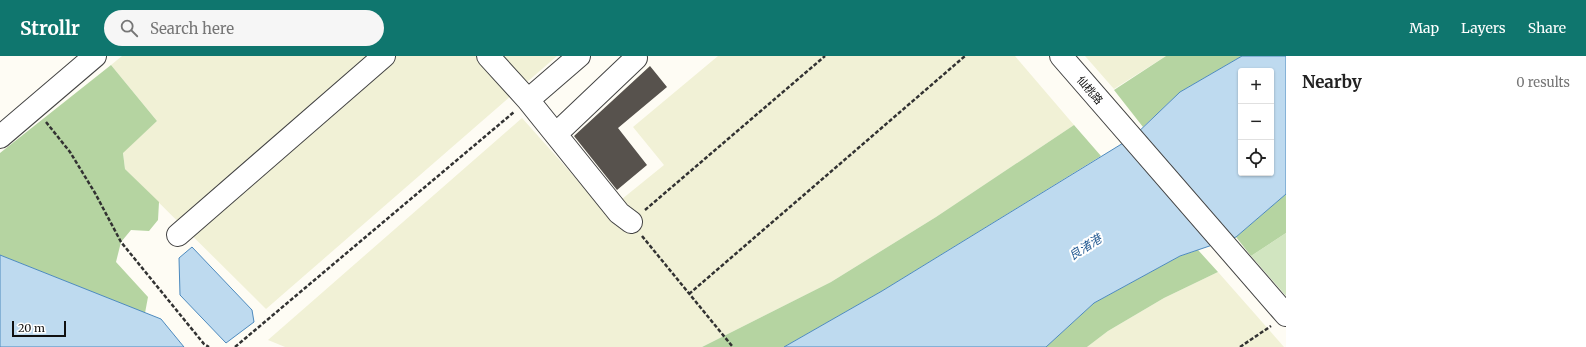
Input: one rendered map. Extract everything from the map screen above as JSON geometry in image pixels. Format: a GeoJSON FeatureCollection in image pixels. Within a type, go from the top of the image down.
{"type":"FeatureCollection","features":[{"type":"Feature","properties":{"kind":"street"},"geometry":{"type":"LineString","coordinates":[[0,137],[95,56]]}},
{"type":"Feature","properties":{"kind":"street"},"geometry":{"type":"LineString","coordinates":[[178,235],[384,56]]}},
{"type":"Feature","properties":{"kind":"street"},"geometry":{"type":"LineString","coordinates":[[488,56],[528,100],[619,213],[631,222]]}},
{"type":"Feature","properties":{"kind":"street"},"geometry":{"type":"LineString","coordinates":[[528,100],[579,56]]}},
{"type":"Feature","properties":{"kind":"street","name":"仙桃路"},"geometry":{"type":"LineString","coordinates":[[1061,56],[1233,255],[1279,320]]}},
{"type":"Feature","properties":{"kind":"street"},"geometry":{"type":"LineString","coordinates":[[556,134],[636,58]]}},
{"type":"Feature","properties":{"kind":"path"},"geometry":{"type":"LineString","coordinates":[[732,346],[631,222],[825,56]]}},
{"type":"Feature","properties":{"kind":"path"},"geometry":{"type":"LineString","coordinates":[[689,294],[965,56]]}},
{"type":"Feature","properties":{"kind":"path"},"geometry":{"type":"LineString","coordinates":[[235,347],[528,100]]}},
{"type":"Feature","properties":{"kind":"path"},"geometry":{"type":"LineString","coordinates":[[35,108],[70,152],[95,193],[121,242],[204,344],[209,347]]}},
{"type":"Feature","properties":{"kind":"path"},"geometry":{"type":"LineString","coordinates":[[1240,347],[1279,320]]}},
{"type":"Feature","properties":{"kind":"green space"},"geometry":{"type":"Polygon","coordinates":[[[122,56],[557,56],[266,309],[125,169],[123,152],[157,121],[111,65],[122,56]]]}},
{"type":"Feature","properties":{"kind":"green space"},"geometry":{"type":"Polygon","coordinates":[[[718,56],[1015,56],[1074,125],[936,217],[831,282],[702,347],[285,347],[268,340],[522,118],[606,212],[664,165],[633,127],[718,56]]]}},
{"type":"Feature","properties":{"kind":"green space"},"geometry":{"type":"Polygon","coordinates":[[[1085,56],[1166,56],[1114,89],[1085,56]]]}},
{"type":"Feature","properties":{"kind":"green space"},"geometry":{"type":"Polygon","coordinates":[[[1166,56],[1242,56],[1180,92],[1143,127],[1114,90],[1166,56]]]}},
{"type":"Feature","properties":{"kind":"green space"},"geometry":{"type":"Polygon","coordinates":[[[111,65],[157,121],[123,153],[125,169],[159,202],[158,220],[149,231],[131,230],[121,242],[116,262],[148,297],[145,313],[0,255],[0,153],[111,65]]]}},
{"type":"Feature","properties":{"kind":"green space"},"geometry":{"type":"Polygon","coordinates":[[[1074,125],[1101,156],[882,291],[784,347],[702,347],[831,282],[936,217],[1074,125]]]}},
{"type":"Feature","properties":{"kind":"green space"},"geometry":{"type":"Polygon","coordinates":[[[1286,194],[1286,233],[1251,256],[1236,237],[1286,194]]]}},
{"type":"Feature","properties":{"kind":"green space"},"geometry":{"type":"Polygon","coordinates":[[[1286,233],[1286,296],[1251,256],[1286,233]]]}},
{"type":"Feature","properties":{"kind":"green space"},"geometry":{"type":"Polygon","coordinates":[[[1198,250],[1218,272],[1164,298],[1108,331],[1087,347],[1046,347],[1094,303],[1180,256],[1198,250]]]}},
{"type":"Feature","properties":{"kind":"green space"},"geometry":{"type":"Polygon","coordinates":[[[1218,272],[1284,347],[1087,347],[1108,331],[1164,298],[1218,272]]]}},
{"type":"Feature","properties":{"kind":"water","name":"良渚港"},"geometry":{"type":"Polygon","coordinates":[[[1242,56],[1286,56],[1286,194],[1236,237],[1180,256],[1094,303],[1046,347],[784,347],[882,291],[1133,137],[1180,92],[1242,56]]]}},
{"type":"Feature","properties":{"kind":"water"},"geometry":{"type":"Polygon","coordinates":[[[192,247],[252,310],[254,322],[226,343],[180,295],[179,258],[192,247]]]}},
{"type":"Feature","properties":{"kind":"water"},"geometry":{"type":"Polygon","coordinates":[[[0,255],[161,319],[184,347],[0,347],[0,255]]]}},
{"type":"Feature","properties":{"kind":"building"},"geometry":{"type":"Polygon","coordinates":[[[650,66],[667,87],[618,128],[647,165],[617,190],[574,136],[650,66]]]}}]}
